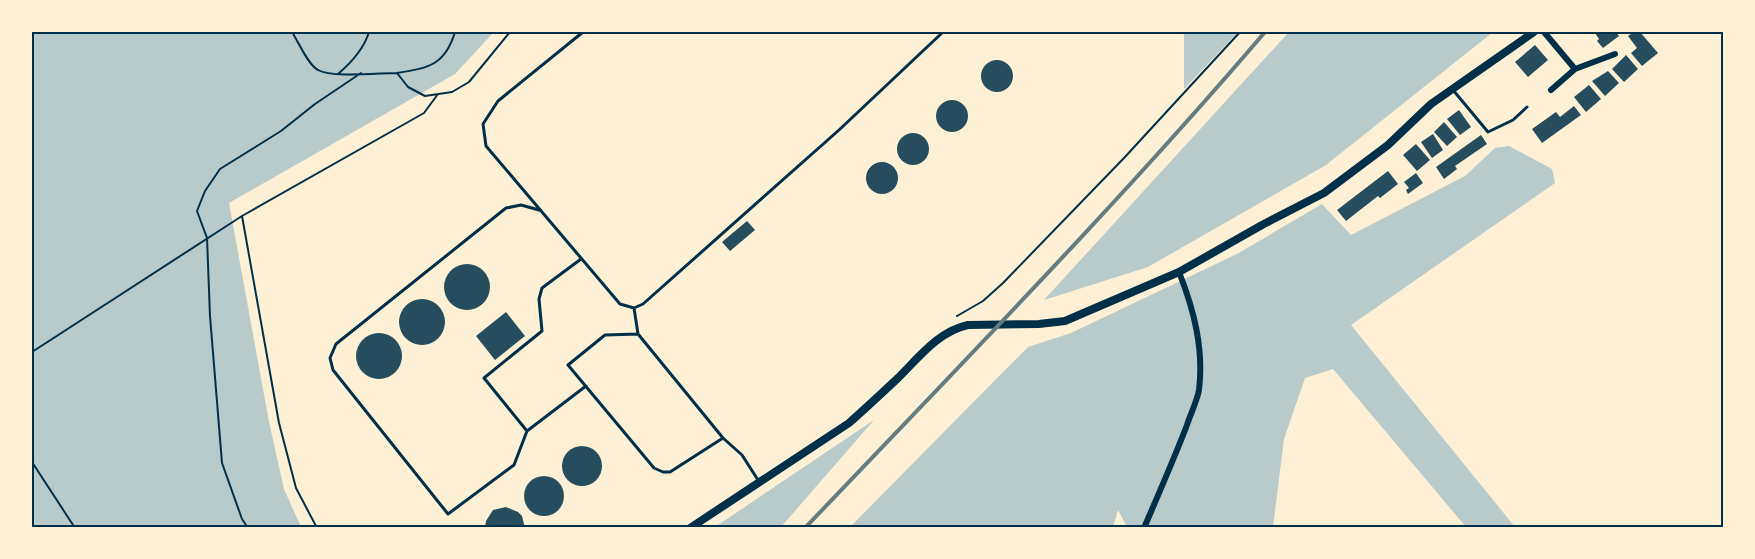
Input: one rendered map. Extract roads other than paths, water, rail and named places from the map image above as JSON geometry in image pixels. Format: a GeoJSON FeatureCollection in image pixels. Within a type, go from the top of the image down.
{"type":"FeatureCollection","features":[{"type":"Feature","properties":{"kind":"street"},"geometry":{"type":"LineString","coordinates":[[690,528],[849,423],[933,342],[957,327],[1065,321],[1179,272],[1323,193],[1388,145],[1431,104],[1534,32]]}},
{"type":"Feature","properties":{"kind":"street"},"geometry":{"type":"LineString","coordinates":[[1544,32],[1575,69]]}},
{"type":"Feature","properties":{"kind":"street"},"geometry":{"type":"LineString","coordinates":[[1551,90],[1575,69],[1615,54]]}},
{"type":"Feature","properties":{"kind":"street"},"geometry":{"type":"LineString","coordinates":[[1144,528],[1198,392],[1200,356],[1197,327],[1190,298],[1179,272]]}},
{"type":"Feature","properties":{"kind":"lane"},"geometry":{"type":"LineString","coordinates":[[584,32],[498,101],[483,124],[486,146],[620,304],[634,308],[643,304],[839,130],[943,32]]}},
{"type":"Feature","properties":{"kind":"lane"},"geometry":{"type":"LineString","coordinates":[[1451,89],[1488,132],[1513,120],[1527,107]]}},
{"type":"Feature","properties":{"kind":"lane"},"geometry":{"type":"LineString","coordinates":[[539,210],[520,206],[506,208],[336,344],[330,358],[333,370],[448,514],[514,465],[527,431],[586,386]]}},
{"type":"Feature","properties":{"kind":"lane"},"geometry":{"type":"LineString","coordinates":[[527,431],[484,378],[542,331],[539,299],[542,288],[581,259]]}},
{"type":"Feature","properties":{"kind":"lane"},"geometry":{"type":"LineString","coordinates":[[634,308],[638,334],[723,438],[742,455],[759,481]]}},
{"type":"Feature","properties":{"kind":"lane"},"geometry":{"type":"LineString","coordinates":[[638,334],[606,336],[568,365],[654,468],[670,472],[723,438]]}},
{"type":"Feature","properties":{"kind":"railway"},"geometry":{"type":"LineString","coordinates":[[805,528],[1096,221],[1265,32]]}}]}
